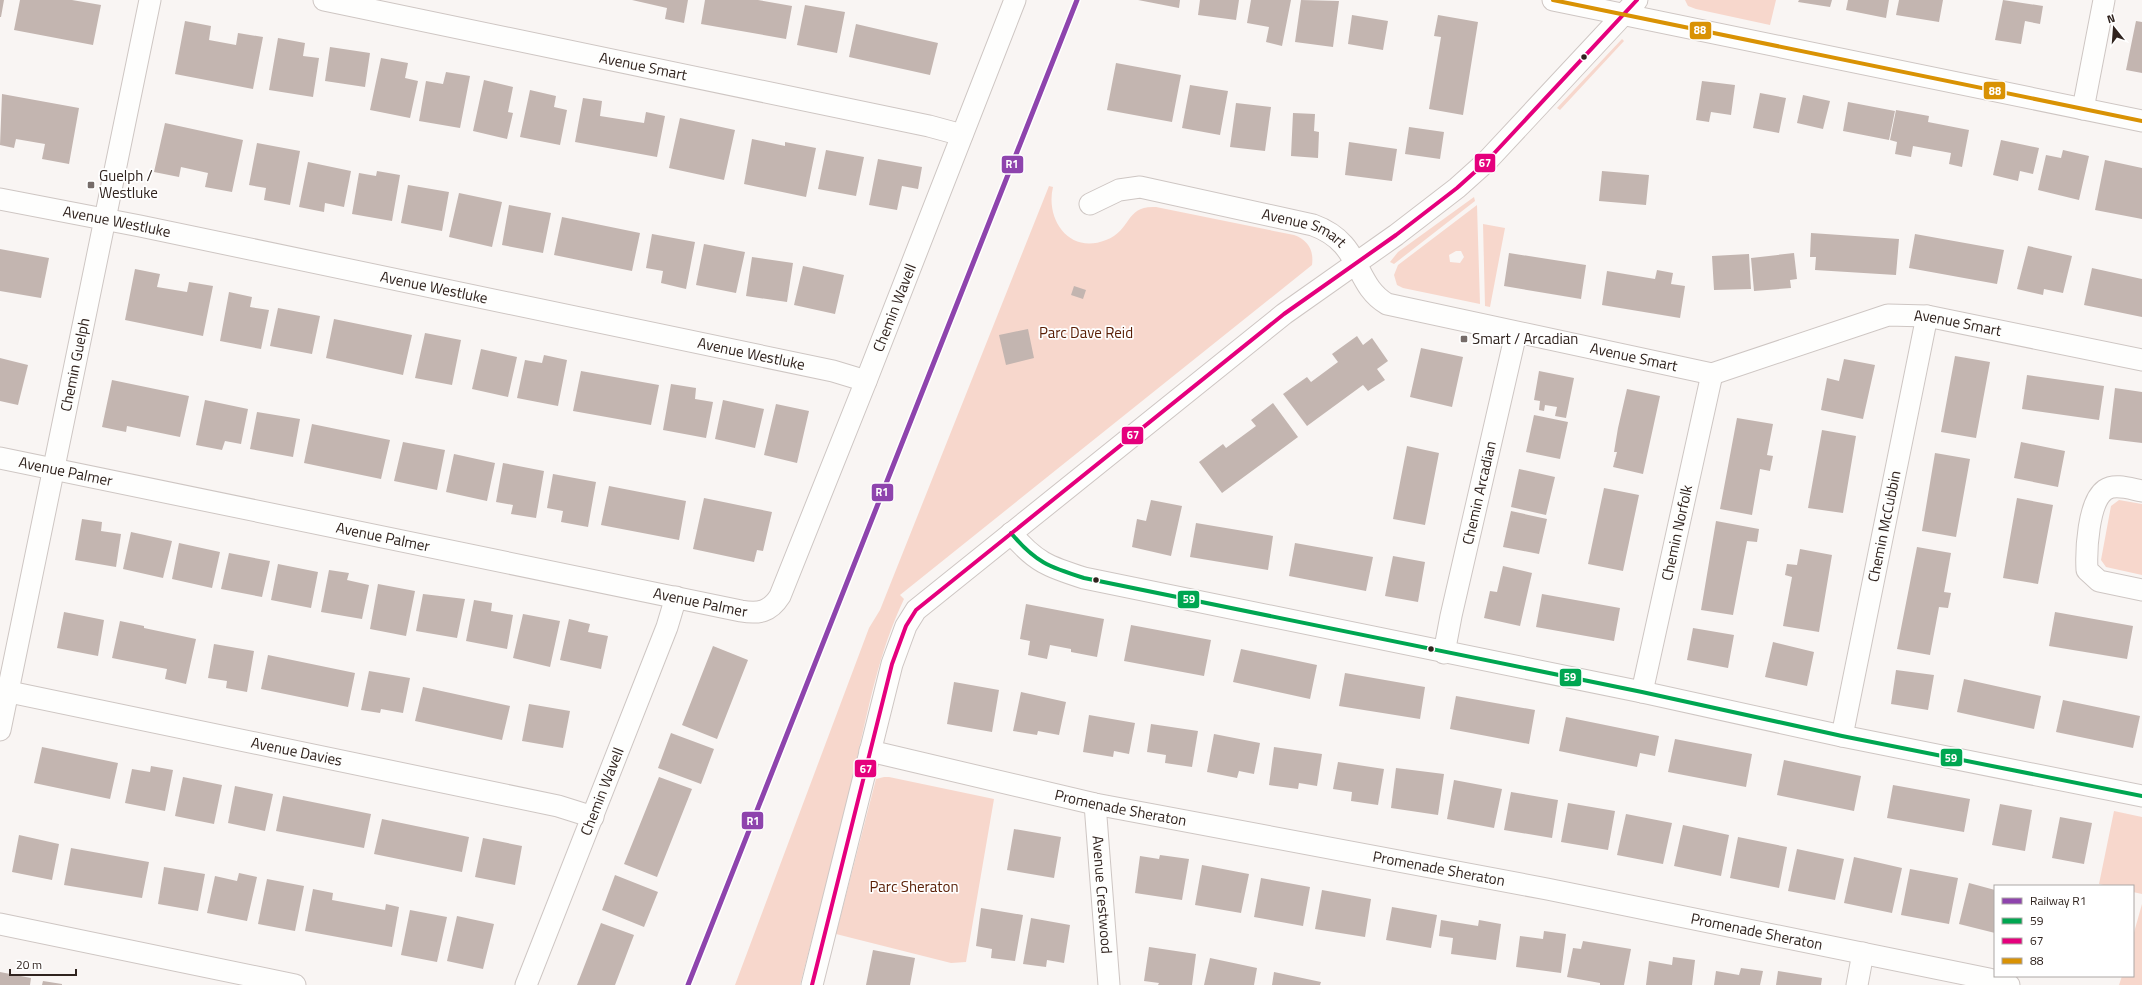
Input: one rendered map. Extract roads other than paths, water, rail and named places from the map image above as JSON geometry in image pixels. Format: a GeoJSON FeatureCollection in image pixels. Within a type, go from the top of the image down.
{"type":"FeatureCollection","features":[{"type":"Feature","properties":{"kind":"street","name":"Chemin Guelph"},"geometry":{"type":"LineString","coordinates":[[0,730],[4,691],[54,469],[150,0]]}},
{"type":"Feature","properties":{"kind":"street","name":"Avenue Smart"},"geometry":{"type":"LineString","coordinates":[[324,0],[914,122],[962,135]]}},
{"type":"Feature","properties":{"kind":"street","name":"Chemin Wavell"},"geometry":{"type":"LineString","coordinates":[[766,611],[780,596],[1015,0]]}},
{"type":"Feature","properties":{"kind":"street"},"geometry":{"type":"LineString","coordinates":[[1552,0],[1630,7],[2142,121]]}},
{"type":"Feature","properties":{"kind":"street"},"geometry":{"type":"LineString","coordinates":[[2083,109],[2104,0]]}},
{"type":"Feature","properties":{"kind":"street"},"geometry":{"type":"LineString","coordinates":[[812,985],[892,664],[911,618],[932,597],[1284,314],[1426,214],[1470,177],[1630,7]]}},
{"type":"Feature","properties":{"kind":"street","name":"Avenue Smart"},"geometry":{"type":"LineString","coordinates":[[1090,204],[1119,190],[1132,188],[1149,189],[1312,225],[1333,234],[1341,241],[1375,294],[1387,304],[1712,374],[1888,315],[1927,316],[2142,360]]}},
{"type":"Feature","properties":{"kind":"street","name":"Avenue Westluke"},"geometry":{"type":"LineString","coordinates":[[0,199],[825,369],[866,381]]}},
{"type":"Feature","properties":{"kind":"street","name":"Chemin McCubbin"},"geometry":{"type":"LineString","coordinates":[[1842,736],[1927,316]]}},
{"type":"Feature","properties":{"kind":"street","name":"Chemin Arcadian"},"geometry":{"type":"LineString","coordinates":[[1444,653],[1451,616],[1516,333]]}},
{"type":"Feature","properties":{"kind":"street","name":"Chemin Norfolk"},"geometry":{"type":"LineString","coordinates":[[1642,692],[1712,374]]}},
{"type":"Feature","properties":{"kind":"street","name":"Avenue Palmer"},"geometry":{"type":"LineString","coordinates":[[0,458],[748,612],[766,611]]}},
{"type":"Feature","properties":{"kind":"street"},"geometry":{"type":"LineString","coordinates":[[2142,491],[2118,486],[2105,490],[2094,506],[2086,551],[2087,570],[2099,581],[2142,590]]}},
{"type":"Feature","properties":{"kind":"street"},"geometry":{"type":"LineString","coordinates":[[1011,533],[1022,546],[1045,565],[1084,578],[1444,653],[1642,692],[1842,736],[2142,796]]}},
{"type":"Feature","properties":{"kind":"street","name":"Chemin Wavell"},"geometry":{"type":"LineString","coordinates":[[526,985],[667,627],[676,597]]}},
{"type":"Feature","properties":{"kind":"street","name":"Avenue Davies"},"geometry":{"type":"LineString","coordinates":[[4,691],[558,806],[593,817]]}},
{"type":"Feature","properties":{"kind":"street","name":"Promenade Sheraton"},"geometry":{"type":"LineString","coordinates":[[870,751],[1095,804],[1547,889],[1863,953],[2009,985]]}},
{"type":"Feature","properties":{"kind":"street","name":"Avenue Crestwood"},"geometry":{"type":"LineString","coordinates":[[1095,804],[1109,985]]}},
{"type":"Feature","properties":{"kind":"street"},"geometry":{"type":"LineString","coordinates":[[0,924],[295,985]]}},
{"type":"Feature","properties":{"kind":"street"},"geometry":{"type":"LineString","coordinates":[[1857,985],[1863,953]]}},
{"type":"Feature","properties":{"kind":"rail line","name":"R1"},"geometry":{"type":"LineString","coordinates":[[688,985],[1077,0]]}},
{"type":"Feature","properties":{"kind":"place","name":"Guelph / Westluke"},"geometry":{"type":"Point","coordinates":[91,185]}},
{"type":"Feature","properties":{"kind":"place","name":"Smart / Arcadian"},"geometry":{"type":"Point","coordinates":[1464,339]}},
{"type":"Feature","properties":{"kind":"park label","name":"Parc Dave Reid"},"geometry":{"type":"Point","coordinates":[1086,333]}},
{"type":"Feature","properties":{"kind":"park label","name":"Parc Sheraton"},"geometry":{"type":"Point","coordinates":[914,887]}}]}
